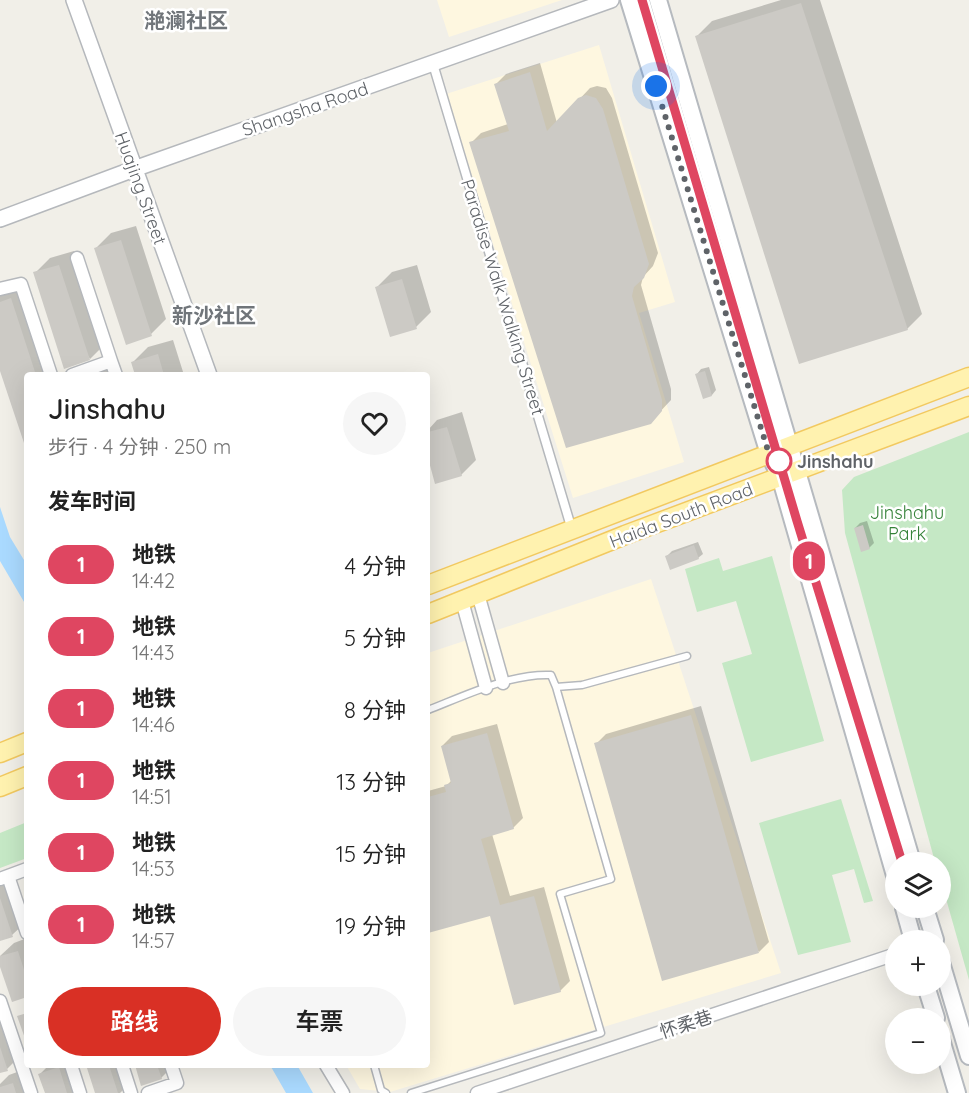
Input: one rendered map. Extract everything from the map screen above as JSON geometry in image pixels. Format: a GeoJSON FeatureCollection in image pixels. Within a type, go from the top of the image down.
{"type":"FeatureCollection","features":[{"type":"Feature","properties":{"kind":"main road"},"geometry":{"type":"LineString","coordinates":[[629,0],[769,454],[788,473],[909,852]]}},
{"type":"Feature","properties":{"kind":"main road"},"geometry":{"type":"LineString","coordinates":[[658,0],[790,446],[788,473],[889,852]]}},
{"type":"Feature","properties":{"kind":"main road","name":"Haida South Road"},"geometry":{"type":"LineString","coordinates":[[430,584],[969,377]]}},
{"type":"Feature","properties":{"kind":"main road","name":"Haida South Road"},"geometry":{"type":"LineString","coordinates":[[430,613],[625,535],[969,406]]}},
{"type":"Feature","properties":{"kind":"main road"},"geometry":{"type":"LineString","coordinates":[[0,753],[24,743]]}},
{"type":"Feature","properties":{"kind":"main road"},"geometry":{"type":"LineString","coordinates":[[0,787],[24,777]]}},
{"type":"Feature","properties":{"kind":"main road"},"geometry":{"type":"LineString","coordinates":[[951,996],[969,1056]]}},
{"type":"Feature","properties":{"kind":"main road"},"geometry":{"type":"LineString","coordinates":[[951,1073],[957,1093]]}},
{"type":"Feature","properties":{"kind":"street","name":"Huajing Street"},"geometry":{"type":"LineString","coordinates":[[74,0],[208,372]]}},
{"type":"Feature","properties":{"kind":"street","name":"Shangsha Road"},"geometry":{"type":"LineString","coordinates":[[0,219],[133,165],[583,0]]}},
{"type":"Feature","properties":{"kind":"street","name":"Shangsha Road"},"geometry":{"type":"LineString","coordinates":[[0,210],[433,64],[611,0]]}},
{"type":"Feature","properties":{"kind":"street","name":"Paradise Walk Walking Street"},"geometry":{"type":"LineString","coordinates":[[433,64],[572,530]]}},
{"type":"Feature","properties":{"kind":"street"},"geometry":{"type":"LineString","coordinates":[[77,258],[115,372]]}},
{"type":"Feature","properties":{"kind":"street"},"geometry":{"type":"LineString","coordinates":[[0,289],[21,284],[50,372]]}},
{"type":"Feature","properties":{"kind":"street"},"geometry":{"type":"LineString","coordinates":[[80,372],[111,361]]}},
{"type":"Feature","properties":{"kind":"street"},"geometry":{"type":"LineString","coordinates":[[470,597],[503,683]]}},
{"type":"Feature","properties":{"kind":"street"},"geometry":{"type":"LineString","coordinates":[[470,597],[486,688]]}},
{"type":"Feature","properties":{"kind":"street"},"geometry":{"type":"LineString","coordinates":[[24,871],[4,878],[24,926]]}},
{"type":"Feature","properties":{"kind":"street","name":"怀柔巷"},"geometry":{"type":"LineString","coordinates":[[477,1093],[885,958]]}},
{"type":"Feature","properties":{"kind":"street"},"geometry":{"type":"LineString","coordinates":[[0,1000],[31,1093]]}},
{"type":"Feature","properties":{"kind":"street"},"geometry":{"type":"LineString","coordinates":[[72,1068],[80,1093]]}},
{"type":"Feature","properties":{"kind":"street"},"geometry":{"type":"LineString","coordinates":[[123,1068],[131,1093]]}},
{"type":"Feature","properties":{"kind":"street"},"geometry":{"type":"LineString","coordinates":[[148,1093],[177,1083],[172,1068]]}},
{"type":"Feature","properties":{"kind":"street"},"geometry":{"type":"LineString","coordinates":[[328,1068],[343,1093]]}},
{"type":"Feature","properties":{"kind":"lane"},"geometry":{"type":"LineString","coordinates":[[556,687],[582,685],[687,656]]}},
{"type":"Feature","properties":{"kind":"lane"},"geometry":{"type":"LineString","coordinates":[[411,1093],[601,1033],[560,894],[611,879],[551,675],[535,674],[503,683],[430,709]]}},
{"type":"Feature","properties":{"kind":"lane"},"geometry":{"type":"LineString","coordinates":[[375,1068],[381,1090],[386,1093]]}},
{"type":"Feature","properties":{"kind":"shaded area"},"geometry":{"type":"Polygon","coordinates":[[[437,0],[562,0],[449,37],[437,0]]]}},
{"type":"Feature","properties":{"kind":"shaded area"},"geometry":{"type":"Polygon","coordinates":[[[599,45],[675,302],[639,313],[684,462],[573,498],[446,94],[599,45]]]}},
{"type":"Feature","properties":{"kind":"shaded area"},"geometry":{"type":"Polygon","coordinates":[[[651,579],[781,973],[390,1092],[360,1089],[348,1068],[430,1068],[430,652],[651,579]]]}},
{"type":"Feature","properties":{"kind":"green space","name":"Jinshahu Park"},"geometry":{"type":"Polygon","coordinates":[[[969,432],[969,980],[951,916],[951,852],[932,852],[845,533],[842,490],[854,477],[969,432]]]}},
{"type":"Feature","properties":{"kind":"green space"},"geometry":{"type":"Polygon","coordinates":[[[772,556],[824,741],[751,762],[722,663],[752,654],[736,601],[697,612],[685,569],[719,558],[723,571],[772,556]]]}},
{"type":"Feature","properties":{"kind":"green space"},"geometry":{"type":"Polygon","coordinates":[[[841,799],[873,901],[864,903],[854,869],[832,875],[851,942],[798,955],[759,823],[841,799]]]}},
{"type":"Feature","properties":{"kind":"green space"},"geometry":{"type":"Polygon","coordinates":[[[24,823],[24,859],[0,868],[0,833],[24,823]]]}},
{"type":"Feature","properties":{"kind":"water"},"geometry":{"type":"Polygon","coordinates":[[[0,507],[10,537],[24,560],[24,602],[0,561],[0,507]]]}},
{"type":"Feature","properties":{"kind":"water"},"geometry":{"type":"Polygon","coordinates":[[[272,1068],[299,1068],[313,1093],[286,1093],[272,1068]]]}},
{"type":"Feature","properties":{"kind":"building"},"geometry":{"type":"Polygon","coordinates":[[[801,3],[908,330],[799,364],[695,36],[801,3]]]}},
{"type":"Feature","properties":{"kind":"building"},"geometry":{"type":"Polygon","coordinates":[[[530,72],[547,131],[578,98],[586,95],[596,98],[603,109],[649,264],[644,278],[634,287],[632,296],[662,400],[662,411],[651,424],[566,448],[469,142],[509,131],[494,84],[530,72]]]}},
{"type":"Feature","properties":{"kind":"building"},"geometry":{"type":"Polygon","coordinates":[[[121,240],[152,336],[126,345],[94,248],[121,240]]]}},
{"type":"Feature","properties":{"kind":"building"},"geometry":{"type":"Polygon","coordinates":[[[59,265],[90,360],[64,369],[33,272],[59,265]]]}},
{"type":"Feature","properties":{"kind":"building"},"geometry":{"type":"Polygon","coordinates":[[[402,279],[417,329],[390,337],[375,287],[402,279]]]}},
{"type":"Feature","properties":{"kind":"building"},"geometry":{"type":"Polygon","coordinates":[[[11,298],[35,372],[24,372],[24,443],[0,371],[0,302],[11,298]]]}},
{"type":"Feature","properties":{"kind":"building"},"geometry":{"type":"Polygon","coordinates":[[[158,354],[163,372],[134,372],[131,362],[158,354]]]}},
{"type":"Feature","properties":{"kind":"building"},"geometry":{"type":"Polygon","coordinates":[[[705,371],[712,396],[703,399],[695,374],[705,371]]]}},
{"type":"Feature","properties":{"kind":"building"},"geometry":{"type":"Polygon","coordinates":[[[447,427],[462,476],[435,484],[430,465],[430,431],[447,427]]]}},
{"type":"Feature","properties":{"kind":"building"},"geometry":{"type":"Polygon","coordinates":[[[863,525],[870,549],[861,552],[854,528],[863,525]]]}},
{"type":"Feature","properties":{"kind":"building"},"geometry":{"type":"Polygon","coordinates":[[[694,545],[699,559],[670,570],[665,556],[694,545]]]}},
{"type":"Feature","properties":{"kind":"building"},"geometry":{"type":"Polygon","coordinates":[[[691,715],[759,953],[662,981],[594,743],[691,715]]]}},
{"type":"Feature","properties":{"kind":"building"},"geometry":{"type":"Polygon","coordinates":[[[487,733],[514,829],[481,839],[500,905],[534,896],[561,992],[514,1005],[490,916],[430,932],[430,796],[446,792],[444,785],[451,783],[441,746],[487,733]]]}},
{"type":"Feature","properties":{"kind":"building"},"geometry":{"type":"Polygon","coordinates":[[[0,898],[13,937],[0,941],[0,898]]]}},
{"type":"Feature","properties":{"kind":"building"},"geometry":{"type":"Polygon","coordinates":[[[18,951],[24,970],[24,998],[12,1002],[0,967],[0,956],[18,951]]]}},
{"type":"Feature","properties":{"kind":"building"},"geometry":{"type":"Polygon","coordinates":[[[24,1014],[24,1036],[17,1016],[24,1014]]]}},
{"type":"Feature","properties":{"kind":"building"},"geometry":{"type":"Polygon","coordinates":[[[0,1047],[8,1071],[0,1073],[0,1047]]]}},
{"type":"Feature","properties":{"kind":"building"},"geometry":{"type":"Polygon","coordinates":[[[59,1068],[67,1093],[45,1093],[38,1074],[59,1068]]]}},
{"type":"Feature","properties":{"kind":"building"},"geometry":{"type":"Polygon","coordinates":[[[87,1068],[110,1068],[118,1093],[95,1093],[87,1068]]]}},
{"type":"Feature","properties":{"kind":"building"},"geometry":{"type":"Polygon","coordinates":[[[136,1068],[158,1068],[162,1079],[141,1086],[136,1068]]]}},
{"type":"Feature","properties":{"kind":"building"},"geometry":{"type":"Polygon","coordinates":[[[13,1083],[16,1093],[0,1093],[0,1087],[13,1083]]]}},
{"type":"Feature","properties":{"kind":"metro line","name":"1"},"geometry":{"type":"LineString","coordinates":[[642,0],[820,600],[899,852]]}},
{"type":"Feature","properties":{"kind":"place","name":"Jinshahu"},"geometry":{"type":"Point","coordinates":[779,461]}},
{"type":"Feature","properties":{"kind":"district","name":"滟澜社区"},"geometry":{"type":"Point","coordinates":[186,20]}},
{"type":"Feature","properties":{"kind":"district","name":"新沙社区"},"geometry":{"type":"Point","coordinates":[214,315]}},
{"type":"Feature","properties":{"kind":"route"},"geometry":{"type":"LineString","coordinates":[[656,86],[769,454],[775,465],[779,461]]}}]}
